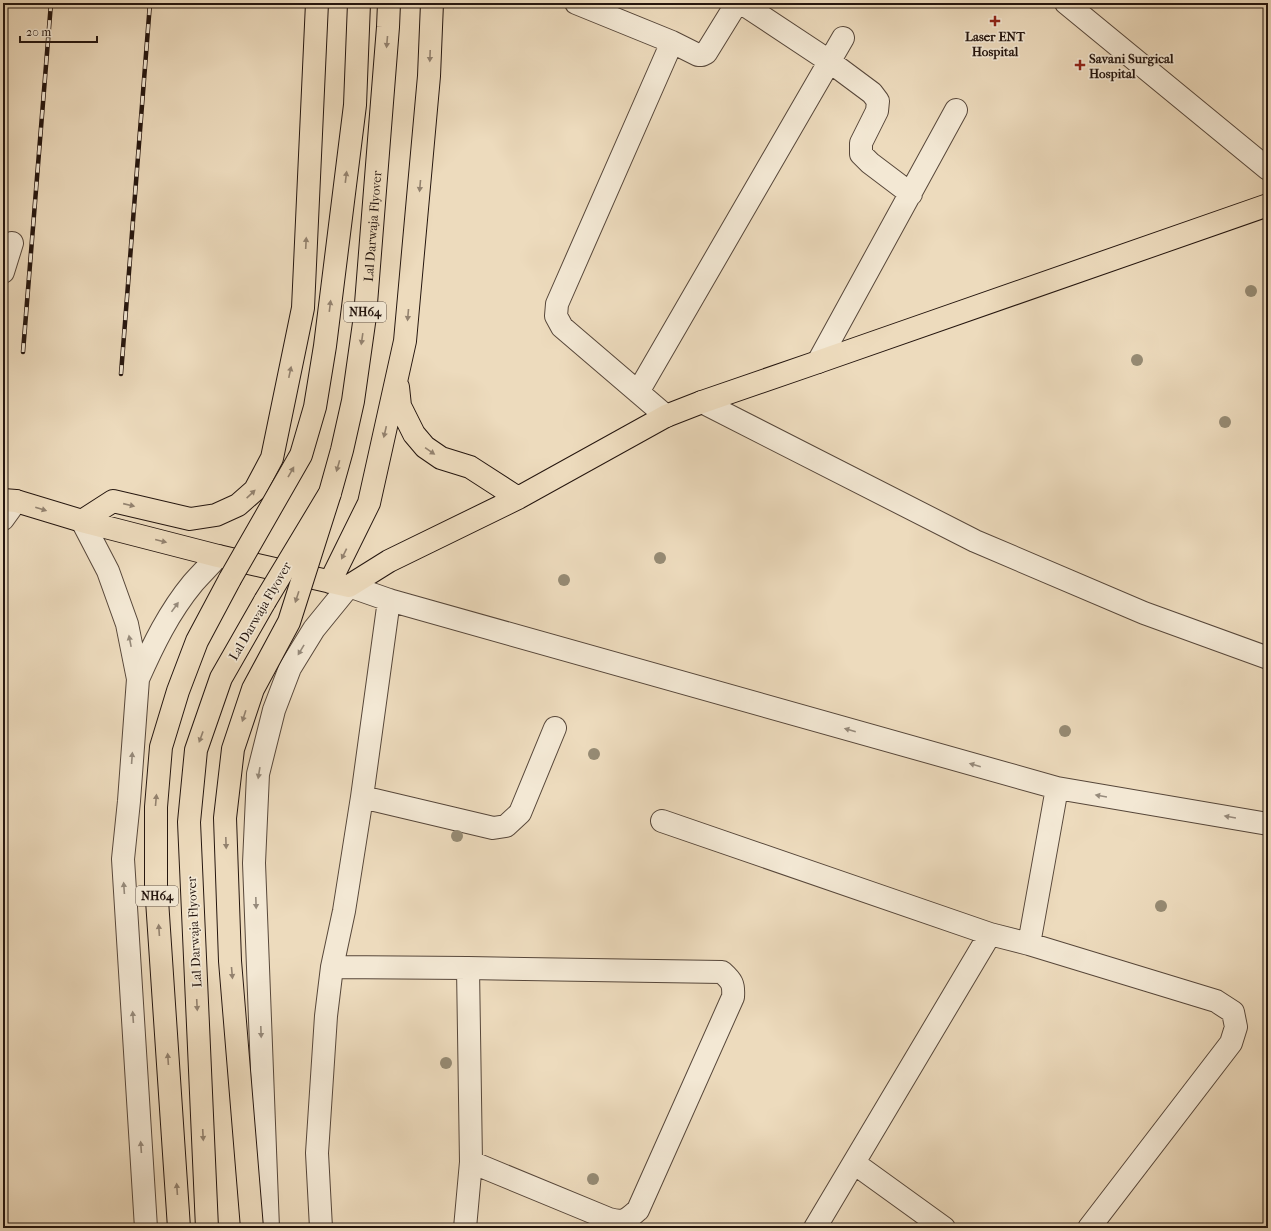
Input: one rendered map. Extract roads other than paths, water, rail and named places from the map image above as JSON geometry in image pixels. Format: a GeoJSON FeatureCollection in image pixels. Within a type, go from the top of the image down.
{"type":"FeatureCollection","features":[{"type":"Feature","properties":{"kind":"main road"},"geometry":{"type":"LineString","coordinates":[[82,522],[113,502],[190,519],[216,515],[238,505],[255,490],[272,458],[303,308],[317,3]]}},
{"type":"Feature","properties":{"kind":"main road","name":"NH64"},"geometry":{"type":"LineString","coordinates":[[179,1228],[156,885],[156,807],[161,747],[178,691],[197,641],[230,579],[301,455],[315,407],[325,346],[355,105],[359,3]]}},
{"type":"Feature","properties":{"kind":"main road","name":"Lal Darwaja Flyover"},"geometry":{"type":"LineString","coordinates":[[207,1228],[188,822],[196,750],[222,678],[265,601],[330,493],[342,450],[353,401],[365,316],[389,3]]}},
{"type":"Feature","properties":{"kind":"main road"},"geometry":{"type":"LineString","coordinates":[[340,584],[369,503],[405,341],[429,76],[432,3]]}},
{"type":"Feature","properties":{"kind":"main road"},"geometry":{"type":"LineString","coordinates":[[10,500],[82,522],[218,556],[340,584],[518,498],[666,416],[702,402],[1268,205]]}},
{"type":"Feature","properties":{"kind":"main road"},"geometry":{"type":"LineString","coordinates":[[397,380],[400,406],[414,434],[425,447],[441,458],[470,467],[518,498]]}},
{"type":"Feature","properties":{"kind":"main road"},"geometry":{"type":"LineString","coordinates":[[252,1228],[230,960],[225,818],[234,749],[253,689],[289,622],[330,493]]}},
{"type":"Feature","properties":{"kind":"street"},"geometry":{"type":"LineString","coordinates":[[576,3],[672,42],[698,55],[706,53],[735,6],[743,4],[829,61],[872,93],[878,100],[876,111],[861,142],[861,154],[870,163],[911,194]]}},
{"type":"Feature","properties":{"kind":"street"},"geometry":{"type":"LineString","coordinates":[[1066,3],[1268,169]]}},
{"type":"Feature","properties":{"kind":"street"},"geometry":{"type":"LineString","coordinates":[[638,392],[843,38]]}},
{"type":"Feature","properties":{"kind":"street"},"geometry":{"type":"LineString","coordinates":[[666,416],[562,327],[556,316],[557,304],[672,42]]}},
{"type":"Feature","properties":{"kind":"street"},"geometry":{"type":"LineString","coordinates":[[818,362],[956,110]]}},
{"type":"Feature","properties":{"kind":"street"},"geometry":{"type":"LineString","coordinates":[[3,272],[12,243]]}},
{"type":"Feature","properties":{"kind":"street"},"geometry":{"type":"LineString","coordinates":[[702,402],[975,541],[1144,614],[1268,658]]}},
{"type":"Feature","properties":{"kind":"street"},"geometry":{"type":"LineString","coordinates":[[3,519],[10,500]]}},
{"type":"Feature","properties":{"kind":"street"},"geometry":{"type":"LineString","coordinates":[[82,522],[108,571],[127,624],[138,679],[129,801],[122,859],[146,1228]]}},
{"type":"Feature","properties":{"kind":"street"},"geometry":{"type":"LineString","coordinates":[[138,679],[153,645],[171,613],[193,583],[218,556]]}},
{"type":"Feature","properties":{"kind":"street"},"geometry":{"type":"LineString","coordinates":[[268,1228],[254,863],[258,774],[274,710],[290,668],[340,584],[389,600],[1057,788],[1268,824]]}},
{"type":"Feature","properties":{"kind":"street"},"geometry":{"type":"LineString","coordinates":[[321,1228],[317,1153],[326,1016],[332,967],[344,911],[362,797],[389,600]]}},
{"type":"Feature","properties":{"kind":"street"},"geometry":{"type":"LineString","coordinates":[[362,797],[493,828],[506,826],[520,813],[555,728]]}},
{"type":"Feature","properties":{"kind":"street"},"geometry":{"type":"LineString","coordinates":[[1029,944],[1057,788]]}},
{"type":"Feature","properties":{"kind":"street"},"geometry":{"type":"LineString","coordinates":[[662,821],[990,934],[1029,944],[1216,1001],[1233,1012],[1236,1027],[1231,1043],[1089,1228]]}},
{"type":"Feature","properties":{"kind":"street"},"geometry":{"type":"LineString","coordinates":[[816,1228],[990,934]]}},
{"type":"Feature","properties":{"kind":"street"},"geometry":{"type":"LineString","coordinates":[[332,967],[722,972],[729,978],[734,987],[733,997],[638,1210],[628,1220],[618,1221],[609,1219],[471,1162]]}},
{"type":"Feature","properties":{"kind":"street"},"geometry":{"type":"LineString","coordinates":[[465,1228],[471,1162],[468,968]]}},
{"type":"Feature","properties":{"kind":"street"},"geometry":{"type":"LineString","coordinates":[[854,1163],[944,1228]]}},
{"type":"Feature","properties":{"kind":"railway"},"geometry":{"type":"LineString","coordinates":[[23,352],[51,3]]}},
{"type":"Feature","properties":{"kind":"railway"},"geometry":{"type":"LineString","coordinates":[[121,374],[150,3]]}},
{"type":"Feature","properties":{"kind":"place","name":"Laser ENT Hospital"},"geometry":{"type":"Point","coordinates":[995,21]}},
{"type":"Feature","properties":{"kind":"place","name":"Savani Surgical Hospital"},"geometry":{"type":"Point","coordinates":[1080,65]}}]}
